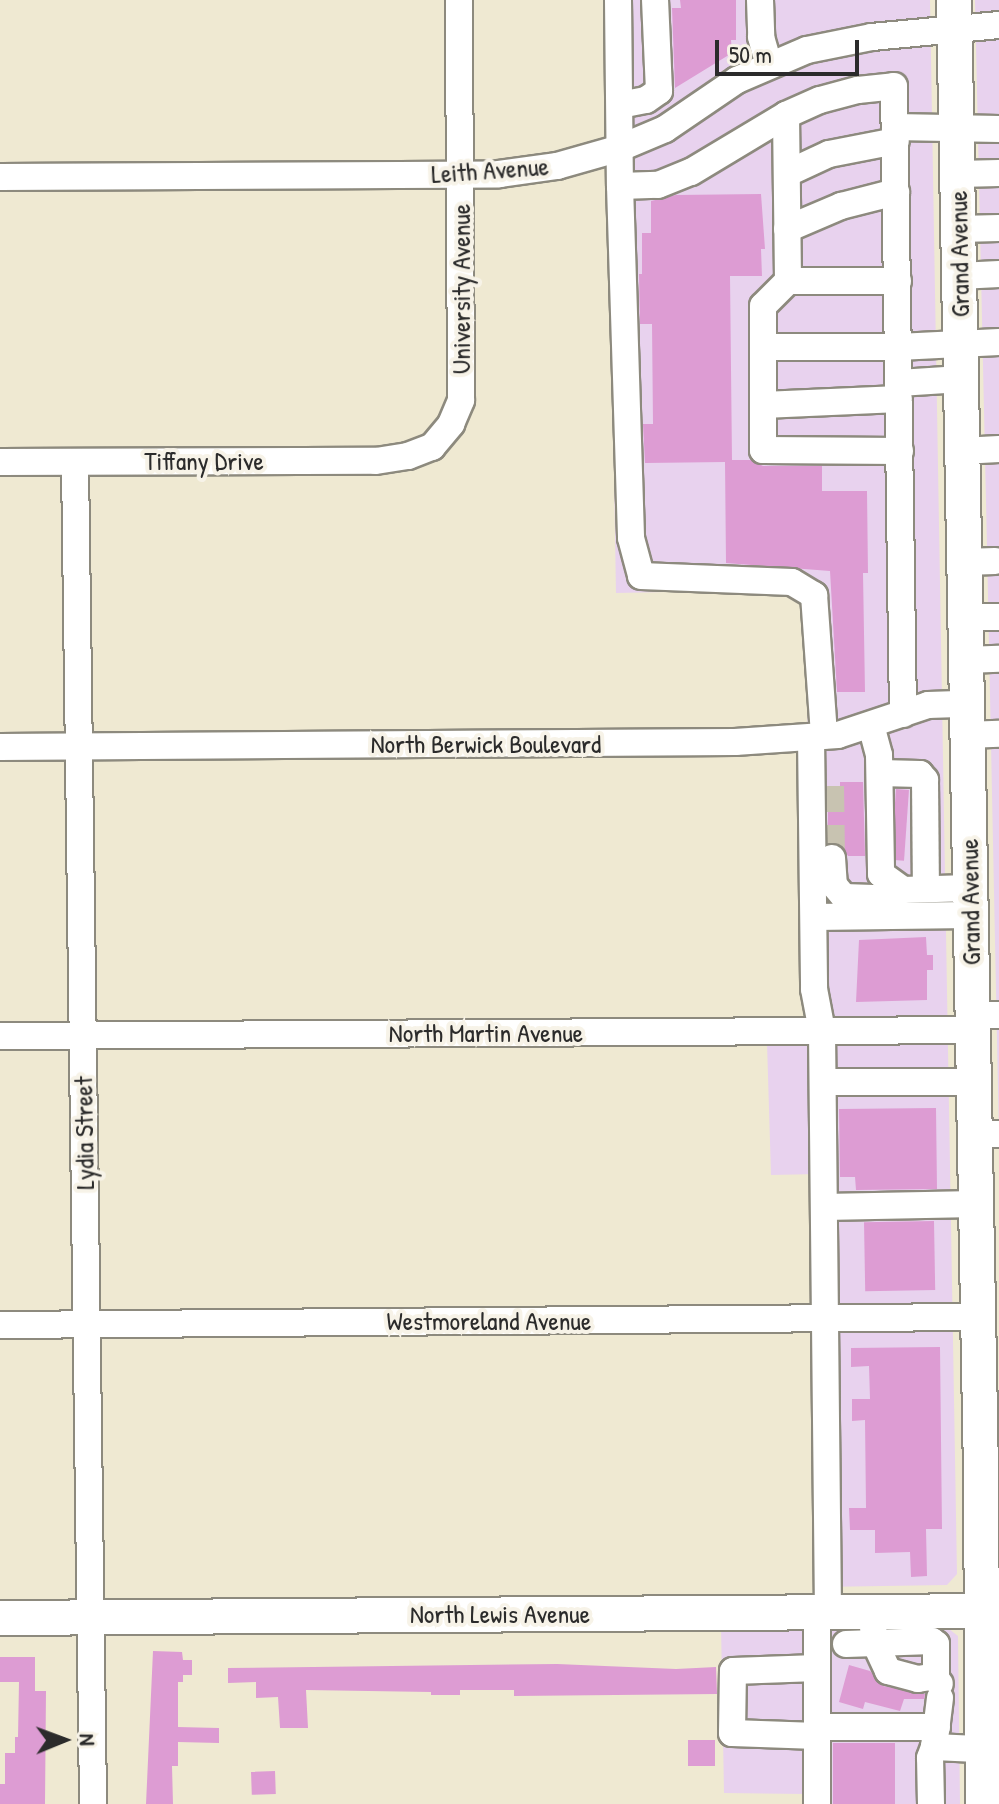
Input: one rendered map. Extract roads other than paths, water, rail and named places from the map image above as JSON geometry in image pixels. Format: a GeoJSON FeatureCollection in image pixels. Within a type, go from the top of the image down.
{"type":"FeatureCollection","features":[{"type":"Feature","properties":{"kind":"main road","name":"Grand Avenue"},"geometry":{"type":"LineString","coordinates":[[955,14],[961,451],[979,561],[964,617],[965,660],[977,724],[970,901],[981,1020],[973,1082],[987,1134],[985,1301],[990,1454],[991,1750],[983,1804]]}},
{"type":"Feature","properties":{"kind":"main road","name":"North Lewis Avenue"},"geometry":{"type":"LineString","coordinates":[[0,1618],[822,1612],[873,1627],[990,1610]]}},
{"type":"Feature","properties":{"kind":"street","name":"University Avenue"},"geometry":{"type":"LineString","coordinates":[[408,456],[432,447],[451,424],[461,400],[459,0]]}},
{"type":"Feature","properties":{"kind":"street"},"geometry":{"type":"LineString","coordinates":[[618,0],[620,186],[631,538],[641,576],[792,582],[814,595],[822,736],[814,989],[822,1031],[825,1319],[817,1804]]}},
{"type":"Feature","properties":{"kind":"street"},"geometry":{"type":"LineString","coordinates":[[620,105],[646,100],[659,91],[655,0]]}},
{"type":"Feature","properties":{"kind":"street"},"geometry":{"type":"LineString","coordinates":[[760,0],[761,37],[769,65]]}},
{"type":"Feature","properties":{"kind":"street","name":"Leith Avenue"},"geometry":{"type":"LineString","coordinates":[[0,177],[460,174],[557,166],[620,148],[665,129],[737,80],[769,65],[841,41],[955,14],[999,25]]}},
{"type":"Feature","properties":{"kind":"street"},"geometry":{"type":"LineString","coordinates":[[620,186],[658,185],[691,172],[786,115],[858,90],[894,86],[903,714]]}},
{"type":"Feature","properties":{"kind":"street"},"geometry":{"type":"LineString","coordinates":[[786,115],[788,281]]}},
{"type":"Feature","properties":{"kind":"street"},"geometry":{"type":"LineString","coordinates":[[788,173],[829,154],[896,134],[957,126],[999,129]]}},
{"type":"Feature","properties":{"kind":"street"},"geometry":{"type":"LineString","coordinates":[[958,174],[999,173]]}},
{"type":"Feature","properties":{"kind":"street"},"geometry":{"type":"LineString","coordinates":[[787,229],[841,206],[896,192]]}},
{"type":"Feature","properties":{"kind":"street"},"geometry":{"type":"LineString","coordinates":[[959,229],[999,228]]}},
{"type":"Feature","properties":{"kind":"street"},"geometry":{"type":"LineString","coordinates":[[959,276],[999,274]]}},
{"type":"Feature","properties":{"kind":"street"},"geometry":{"type":"LineString","coordinates":[[898,281],[788,281],[763,306],[763,450],[900,451]]}},
{"type":"Feature","properties":{"kind":"street"},"geometry":{"type":"LineString","coordinates":[[763,347],[898,347],[999,342]]}},
{"type":"Feature","properties":{"kind":"street"},"geometry":{"type":"LineString","coordinates":[[763,405],[899,391],[961,379]]}},
{"type":"Feature","properties":{"kind":"street"},"geometry":{"type":"LineString","coordinates":[[961,451],[999,449]]}},
{"type":"Feature","properties":{"kind":"street","name":"Tiffany Drive"},"geometry":{"type":"LineString","coordinates":[[0,462],[376,461],[408,456]]}},
{"type":"Feature","properties":{"kind":"street","name":"Lydia Street"},"geometry":{"type":"LineString","coordinates":[[75,462],[93,1804]]}},
{"type":"Feature","properties":{"kind":"street"},"geometry":{"type":"LineString","coordinates":[[964,617],[999,617]]}},
{"type":"Feature","properties":{"kind":"street"},"geometry":{"type":"LineString","coordinates":[[965,660],[999,659]]}},
{"type":"Feature","properties":{"kind":"street","name":"North Berwick Boulevard"},"geometry":{"type":"LineString","coordinates":[[0,747],[735,742],[822,736],[871,725],[928,705],[977,724]]}},
{"type":"Feature","properties":{"kind":"street"},"geometry":{"type":"LineString","coordinates":[[871,725],[879,755],[881,874],[915,889],[970,901]]}},
{"type":"Feature","properties":{"kind":"street"},"geometry":{"type":"LineString","coordinates":[[822,736],[831,786]]}},
{"type":"Feature","properties":{"kind":"street"},"geometry":{"type":"LineString","coordinates":[[880,773],[920,774],[925,780],[915,889]]}},
{"type":"Feature","properties":{"kind":"street"},"geometry":{"type":"LineString","coordinates":[[832,858],[834,885],[844,897],[880,898],[915,889]]}},
{"type":"Feature","properties":{"kind":"street"},"geometry":{"type":"LineString","coordinates":[[814,917],[970,901]]}},
{"type":"Feature","properties":{"kind":"street","name":"North Martin Avenue"},"geometry":{"type":"LineString","coordinates":[[0,1036],[822,1031],[981,1020]]}},
{"type":"Feature","properties":{"kind":"street"},"geometry":{"type":"LineString","coordinates":[[823,1082],[973,1082]]}},
{"type":"Feature","properties":{"kind":"street"},"geometry":{"type":"LineString","coordinates":[[824,1207],[985,1209]]}},
{"type":"Feature","properties":{"kind":"street","name":"Westmoreland Avenue"},"geometry":{"type":"LineString","coordinates":[[0,1325],[825,1319],[985,1301]]}},
{"type":"Feature","properties":{"kind":"street"},"geometry":{"type":"LineString","coordinates":[[873,1627],[888,1671],[918,1679],[936,1700],[991,1750]]}},
{"type":"Feature","properties":{"kind":"street"},"geometry":{"type":"LineString","coordinates":[[846,1644],[873,1627],[936,1644],[936,1700],[930,1758],[931,1804]]}},
{"type":"Feature","properties":{"kind":"street"},"geometry":{"type":"LineString","coordinates":[[817,1668],[733,1671],[732,1733],[817,1731],[936,1700]]}},
{"type":"Feature","properties":{"kind":"tunnel"},"geometry":{"type":"LineString","coordinates":[[831,786],[832,858]]}}]}
